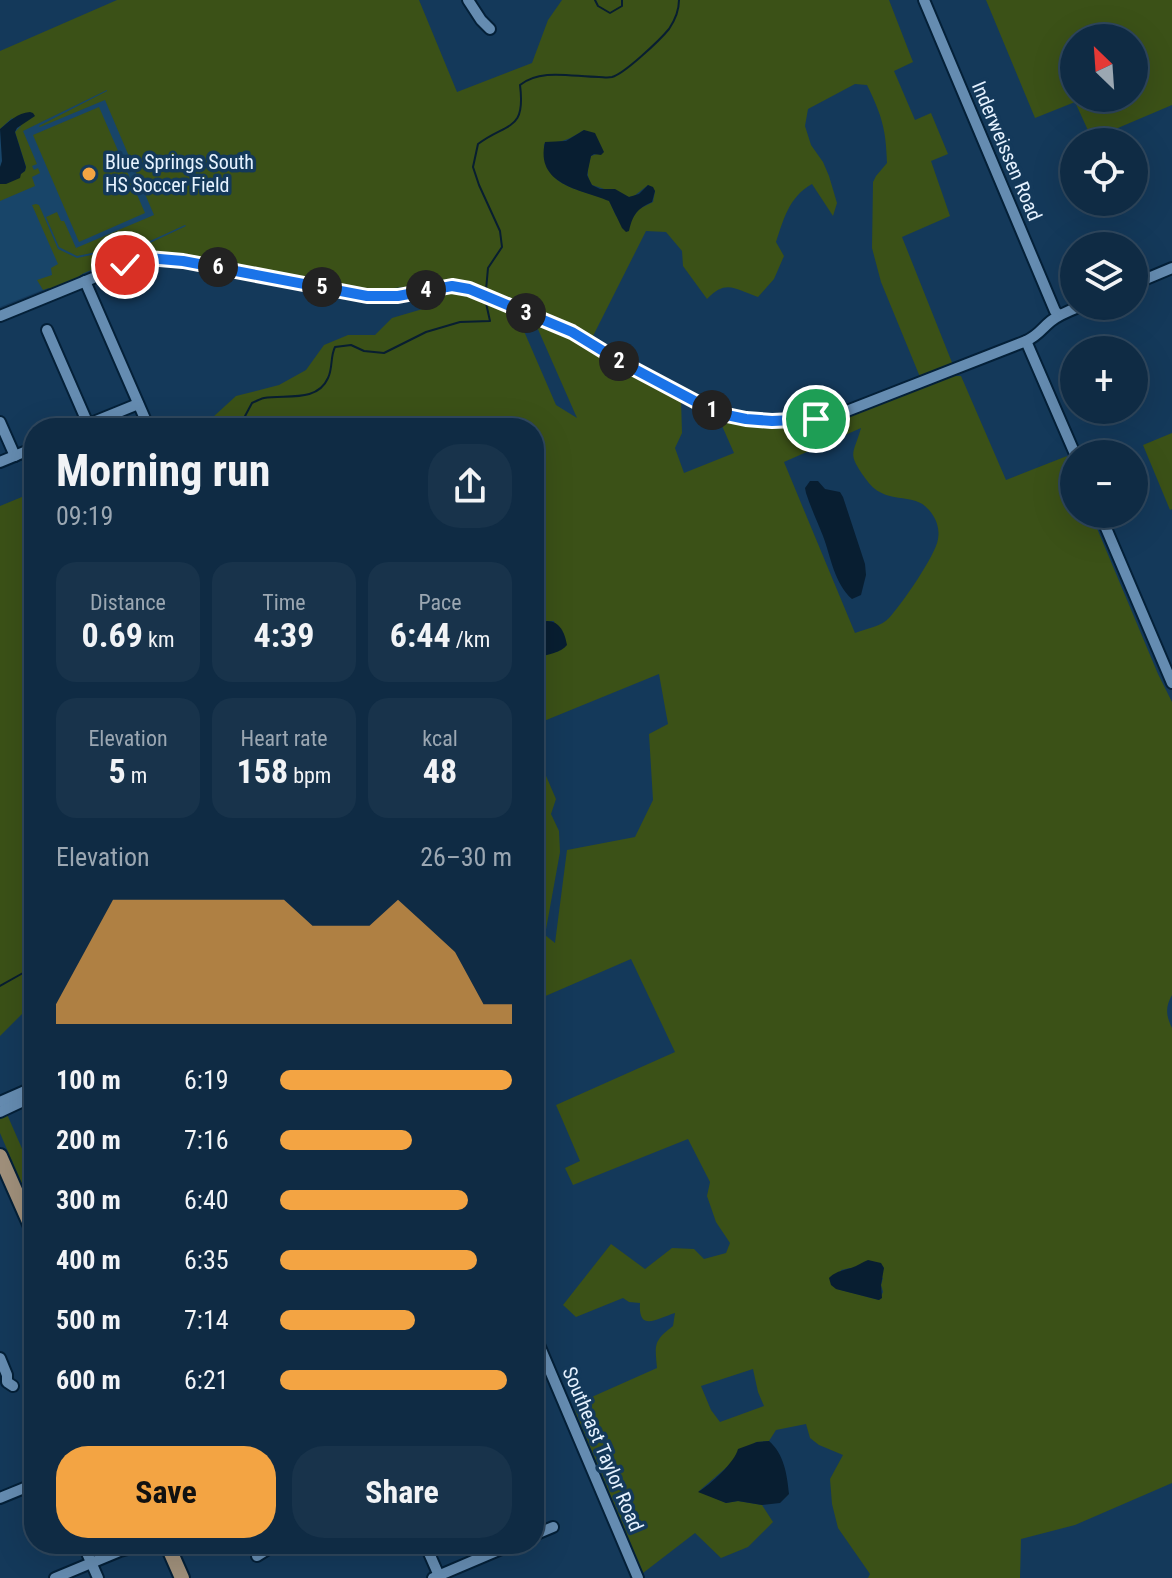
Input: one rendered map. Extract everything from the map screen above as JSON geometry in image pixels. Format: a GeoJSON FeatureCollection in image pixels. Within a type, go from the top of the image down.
{"type":"FeatureCollection","features":[{"type":"Feature","properties":{"kind":"main road"},"geometry":{"type":"LineString","coordinates":[[0,1156],[24,1210]]}},
{"type":"Feature","properties":{"kind":"main road"},"geometry":{"type":"LineString","coordinates":[[171,1554],[182,1578]]}},
{"type":"Feature","properties":{"kind":"street"},"geometry":{"type":"LineString","coordinates":[[468,0],[490,29]]}},
{"type":"Feature","properties":{"kind":"street","name":"Inderweissen Road"},"geometry":{"type":"LineString","coordinates":[[924,0],[1059,315]]}},
{"type":"Feature","properties":{"kind":"street"},"geometry":{"type":"LineString","coordinates":[[0,316],[148,258],[183,261],[367,296],[398,296],[452,286],[469,289],[572,332],[717,413],[772,421],[834,416],[1026,341],[1038,335],[1059,315]]}},
{"type":"Feature","properties":{"kind":"street"},"geometry":{"type":"LineString","coordinates":[[1148,278],[1172,268]]}},
{"type":"Feature","properties":{"kind":"street"},"geometry":{"type":"LineString","coordinates":[[85,281],[144,418]]}},
{"type":"Feature","properties":{"kind":"street"},"geometry":{"type":"LineString","coordinates":[[47,330],[80,418]]}},
{"type":"Feature","properties":{"kind":"street"},"geometry":{"type":"LineString","coordinates":[[1026,341],[1069,440]]}},
{"type":"Feature","properties":{"kind":"street"},"geometry":{"type":"LineString","coordinates":[[103,418],[138,404]]}},
{"type":"Feature","properties":{"kind":"street"},"geometry":{"type":"LineString","coordinates":[[0,422],[15,456]]}},
{"type":"Feature","properties":{"kind":"street"},"geometry":{"type":"LineString","coordinates":[[0,462],[24,452]]}},
{"type":"Feature","properties":{"kind":"street"},"geometry":{"type":"LineString","coordinates":[[1106,528],[1172,683]]}},
{"type":"Feature","properties":{"kind":"street"},"geometry":{"type":"LineString","coordinates":[[0,1102],[24,1091]]}},
{"type":"Feature","properties":{"kind":"street"},"geometry":{"type":"LineString","coordinates":[[0,1112],[24,1101]]}},
{"type":"Feature","properties":{"kind":"street","name":"Southeast Taylor Road"},"geometry":{"type":"LineString","coordinates":[[544,1357],[638,1578]]}},
{"type":"Feature","properties":{"kind":"street"},"geometry":{"type":"LineString","coordinates":[[0,1358],[7,1375],[7,1386]]}},
{"type":"Feature","properties":{"kind":"street"},"geometry":{"type":"LineString","coordinates":[[0,1498],[24,1488]]}},
{"type":"Feature","properties":{"kind":"street"},"geometry":{"type":"LineString","coordinates":[[544,1531],[553,1527]]}},
{"type":"Feature","properties":{"kind":"street"},"geometry":{"type":"LineString","coordinates":[[87,1554],[98,1578]]}},
{"type":"Feature","properties":{"kind":"street"},"geometry":{"type":"LineString","coordinates":[[55,1578],[109,1554]]}},
{"type":"Feature","properties":{"kind":"street"},"geometry":{"type":"LineString","coordinates":[[429,1554],[437,1577],[490,1554]]}},
{"type":"Feature","properties":{"kind":"shaded area"},"geometry":{"type":"Polygon","coordinates":[[[216,16],[287,190],[155,245],[126,251],[105,265],[0,307],[0,105],[216,16]]]}},
{"type":"Feature","properties":{"kind":"shaded area"},"geometry":{"type":"Polygon","coordinates":[[[30,112],[35,116],[15,132],[25,171],[20,178],[0,184],[0,129],[17,116],[30,112]]]}},
{"type":"Feature","properties":{"kind":"shaded area"},"geometry":{"type":"Polygon","coordinates":[[[584,130],[595,133],[604,152],[591,156],[587,175],[592,185],[600,189],[615,189],[629,197],[639,194],[648,185],[655,191],[652,202],[634,216],[629,231],[622,228],[609,201],[562,183],[547,168],[545,142],[566,141],[584,130]]]}},
{"type":"Feature","properties":{"kind":"shaded area"},"geometry":{"type":"Polygon","coordinates":[[[810,481],[818,481],[825,489],[840,492],[843,497],[866,575],[861,595],[852,599],[837,578],[808,499],[805,488],[810,481]]]}},
{"type":"Feature","properties":{"kind":"shaded area"},"geometry":{"type":"Polygon","coordinates":[[[544,622],[555,623],[561,628],[567,645],[544,655],[544,622]]]}},
{"type":"Feature","properties":{"kind":"shaded area"},"geometry":{"type":"Polygon","coordinates":[[[868,1260],[881,1263],[884,1268],[882,1298],[879,1300],[831,1285],[829,1278],[834,1274],[868,1260]]]}},
{"type":"Feature","properties":{"kind":"shaded area"},"geometry":{"type":"Polygon","coordinates":[[[769,1441],[781,1458],[787,1479],[789,1494],[780,1503],[726,1503],[698,1492],[721,1473],[738,1449],[769,1441]]]}},
{"type":"Feature","properties":{"kind":"green space"},"geometry":{"type":"Polygon","coordinates":[[[117,0],[419,0],[457,92],[532,63],[548,20],[562,0],[889,0],[913,62],[894,71],[915,120],[931,113],[948,154],[931,161],[950,216],[902,237],[953,365],[920,377],[881,282],[872,248],[873,182],[887,163],[882,123],[867,85],[855,84],[808,109],[805,126],[811,145],[829,176],[837,203],[833,216],[812,184],[798,195],[788,209],[776,242],[784,256],[774,279],[758,297],[725,287],[707,299],[683,266],[682,251],[666,232],[646,231],[593,336],[523,302],[462,281],[375,290],[173,255],[152,255],[149,246],[129,251],[83,273],[74,281],[43,290],[37,280],[52,275],[51,268],[58,264],[32,205],[39,205],[58,249],[77,258],[150,243],[186,226],[150,241],[77,256],[59,247],[46,217],[57,212],[76,248],[154,215],[105,100],[39,126],[107,90],[23,131],[37,164],[32,166],[34,170],[38,168],[40,173],[32,177],[35,186],[0,201],[0,184],[25,171],[26,167],[15,132],[21,126],[12,118],[0,129],[0,51],[117,0]],[[584,130],[565,140],[544,144],[545,159],[555,178],[574,189],[609,200],[616,216],[631,220],[639,209],[653,202],[655,191],[648,185],[629,197],[592,185],[588,167],[591,156],[597,154],[584,130]]]}},
{"type":"Feature","properties":{"kind":"green space"},"geometry":{"type":"Polygon","coordinates":[[[986,0],[1172,0],[1172,105],[1118,128],[1087,128],[1080,112],[1148,112],[1148,24],[1060,24],[1060,108],[1035,118],[986,0]]]}},
{"type":"Feature","properties":{"kind":"green space","name":"Blue Springs South HS Soccer Field"},"geometry":{"type":"Polygon","coordinates":[[[99,107],[145,213],[79,242],[33,135],[99,107]]]}},
{"type":"Feature","properties":{"kind":"green space"},"geometry":{"type":"Polygon","coordinates":[[[454,292],[517,315],[556,405],[577,418],[537,327],[543,325],[578,340],[681,399],[682,433],[675,448],[684,473],[734,453],[719,419],[759,425],[824,423],[961,376],[1006,480],[1060,459],[1060,528],[1097,528],[1172,702],[1172,995],[1167,1012],[1172,1028],[1172,1483],[1075,1525],[1021,1539],[1020,1578],[868,1578],[870,1574],[838,1528],[832,1504],[830,1479],[843,1455],[810,1438],[806,1424],[776,1430],[769,1441],[756,1442],[699,1491],[726,1503],[738,1501],[762,1505],[773,1522],[748,1547],[721,1558],[695,1533],[643,1573],[575,1411],[576,1404],[657,1368],[657,1344],[673,1326],[675,1313],[646,1321],[640,1312],[640,1303],[623,1298],[576,1317],[563,1305],[611,1244],[645,1269],[672,1248],[694,1249],[704,1259],[726,1253],[730,1243],[716,1222],[707,1196],[710,1182],[688,1139],[573,1185],[565,1168],[580,1161],[556,1105],[675,1052],[631,959],[544,997],[544,771],[556,799],[551,814],[559,831],[560,852],[545,935],[555,943],[567,850],[635,837],[653,800],[649,734],[668,724],[659,674],[544,721],[544,655],[559,651],[554,621],[544,622],[544,418],[212,418],[236,396],[279,385],[306,370],[324,345],[348,335],[375,335],[392,318],[426,308],[424,297],[454,292]],[[861,428],[784,462],[855,633],[889,618],[925,568],[936,546],[938,527],[922,504],[881,493],[873,487],[854,458],[861,428]],[[850,1268],[841,1270],[837,1289],[879,1300],[883,1292],[883,1278],[850,1268]],[[753,1369],[701,1386],[720,1422],[764,1406],[753,1369]]]}},
{"type":"Feature","properties":{"kind":"green space"},"geometry":{"type":"Polygon","coordinates":[[[1172,433],[1170,510],[1148,457],[1148,443],[1172,433]]]}},
{"type":"Feature","properties":{"kind":"green space"},"geometry":{"type":"Polygon","coordinates":[[[24,496],[24,1012],[0,1036],[0,506],[24,496]]]}},
{"type":"Feature","properties":{"kind":"green space"},"geometry":{"type":"Polygon","coordinates":[[[6,1112],[24,1153],[24,1189],[0,1133],[0,1116],[6,1112]]]}},
{"type":"Feature","properties":{"kind":"waterway"},"geometry":{"type":"LineString","coordinates":[[595,0],[598,6],[610,13],[622,6],[622,0]]}},
{"type":"Feature","properties":{"kind":"waterway"},"geometry":{"type":"LineString","coordinates":[[486,290],[488,268],[502,247],[500,231],[473,167],[478,144],[517,119],[520,85],[528,80],[547,75],[610,77],[625,70],[669,29],[679,0]]}},
{"type":"Feature","properties":{"kind":"waterway"},"geometry":{"type":"LineString","coordinates":[[244,418],[252,403],[258,400],[300,396],[323,386],[328,378],[335,347],[351,345],[364,351],[384,353],[426,332],[460,322],[490,321],[486,303]]}},
{"type":"Feature","properties":{"kind":"waterway"},"geometry":{"type":"LineString","coordinates":[[0,986],[24,972]]}},
{"type":"Feature","properties":{"kind":"place","name":"Blue Springs South HS Soccer Field"},"geometry":{"type":"Point","coordinates":[89,174]}},
{"type":"Feature","properties":{"kind":"route"},"geometry":{"type":"LineString","coordinates":[[125,265],[148,258],[183,261],[367,296],[398,296],[452,286],[469,289],[572,332],[717,413],[772,421],[816,419]]}}]}
